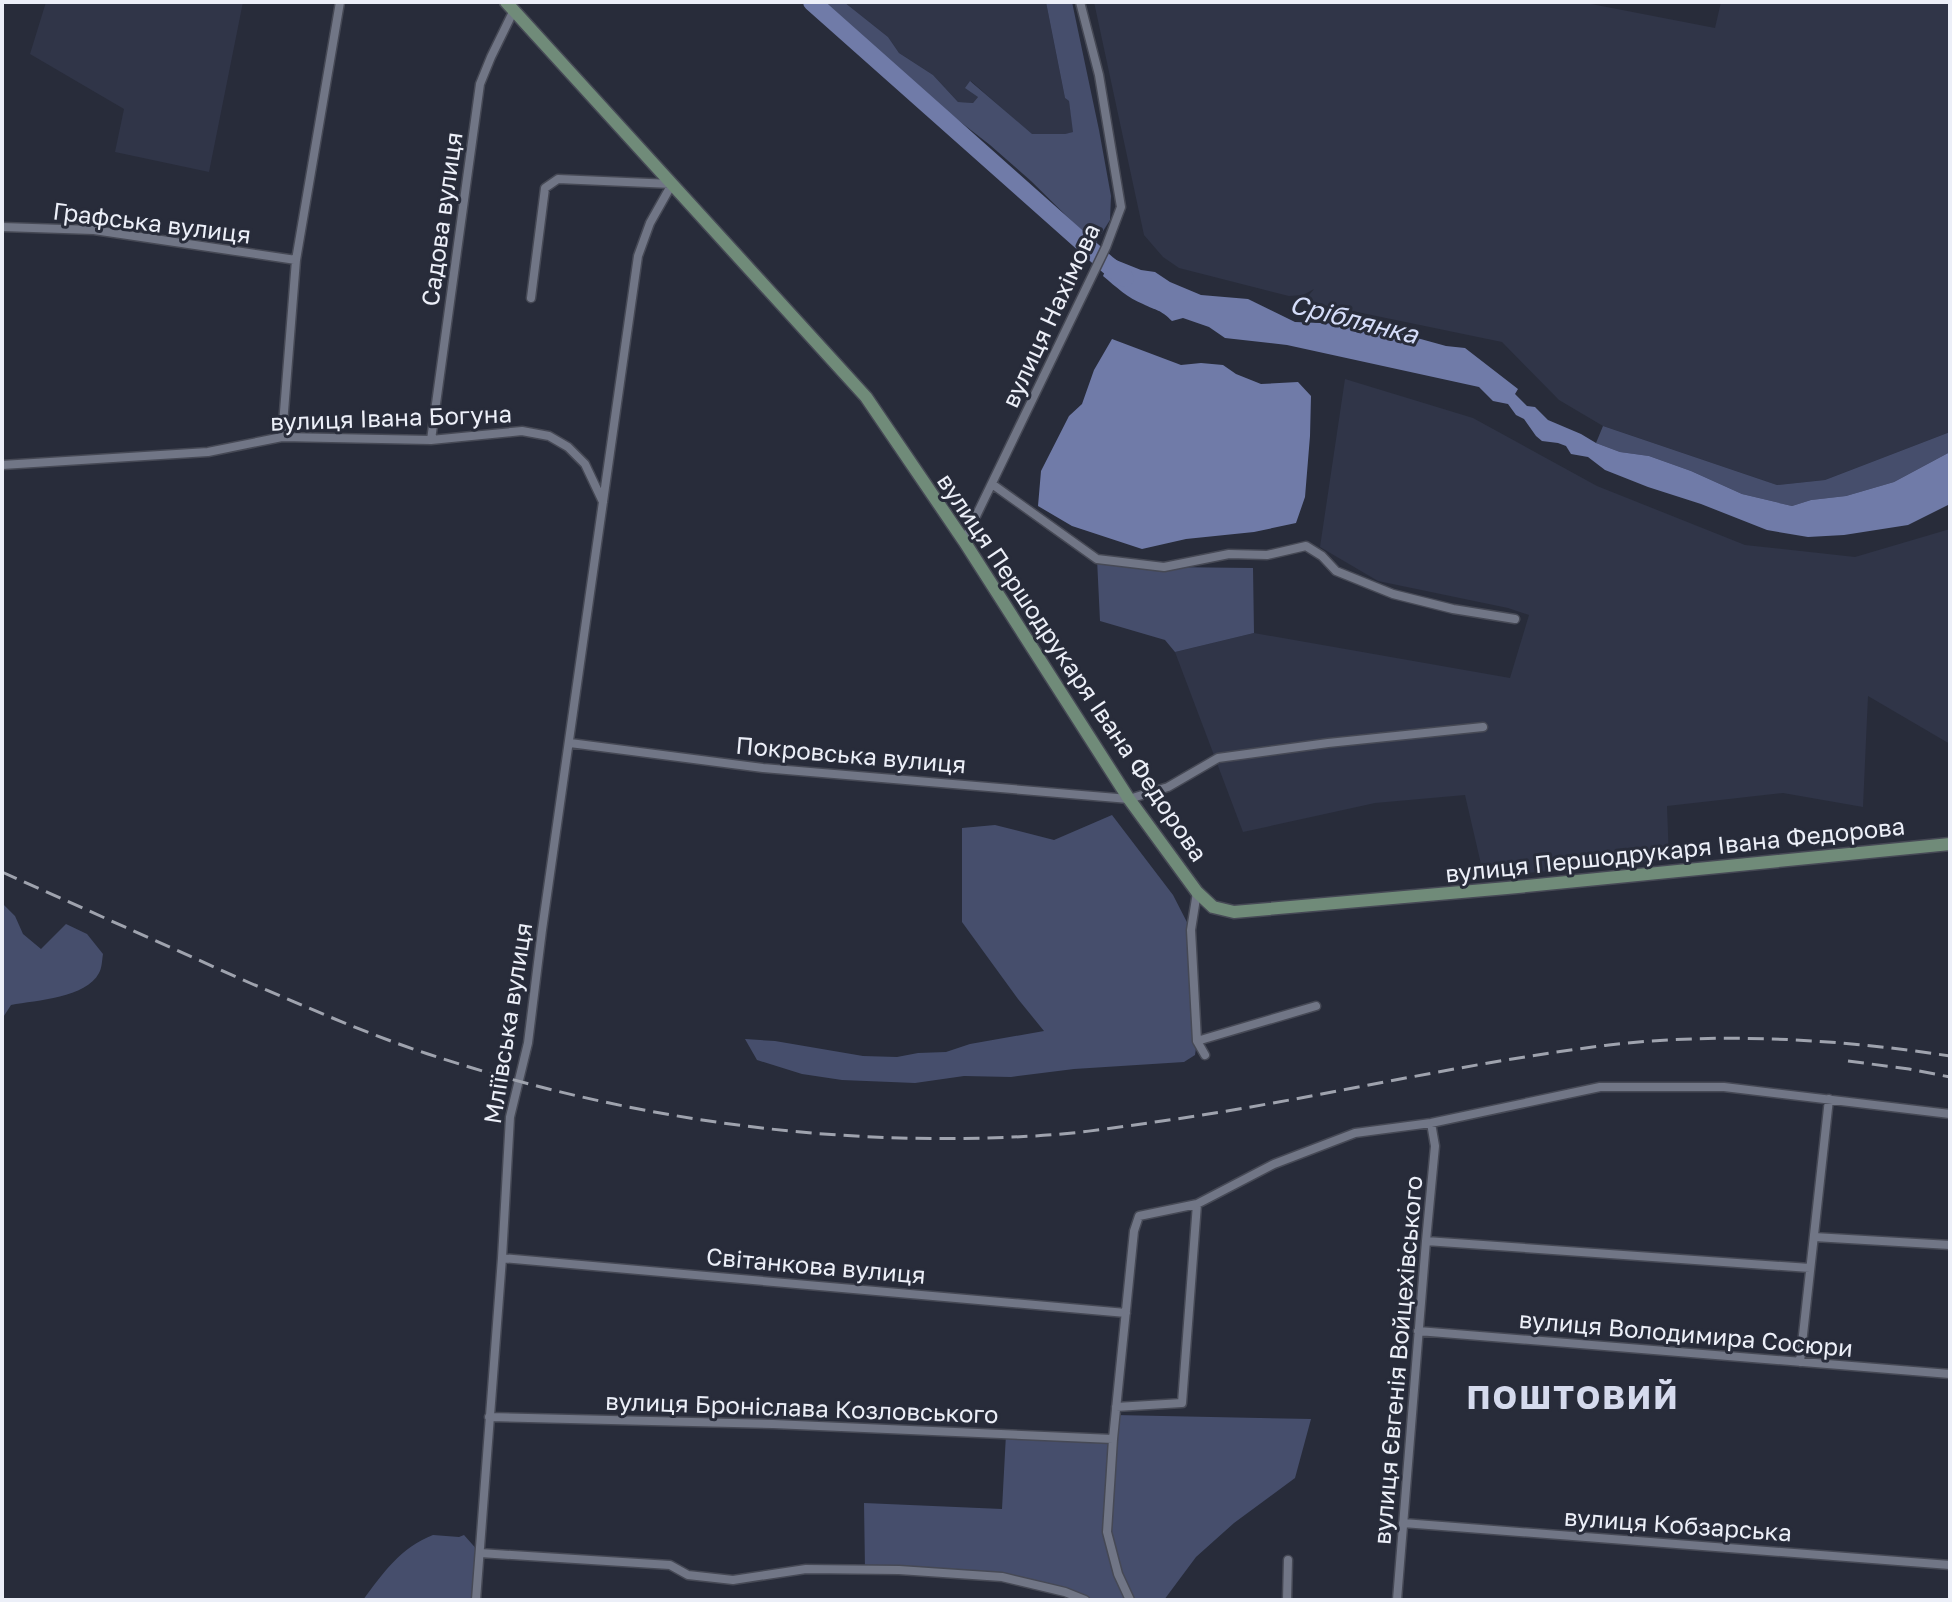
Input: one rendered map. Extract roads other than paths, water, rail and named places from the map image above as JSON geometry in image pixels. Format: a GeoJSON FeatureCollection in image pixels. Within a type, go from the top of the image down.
{"type":"FeatureCollection","features":[{"type":"Feature","properties":{"kind":"street"},"geometry":{"type":"LineString","coordinates":[[282,437],[296,260],[340,2]]}},
{"type":"Feature","properties":{"kind":"street","name":"вулиця Нахімова"},"geometry":{"type":"LineString","coordinates":[[964,541],[1106,247],[1121,207],[1099,75],[1080,2]]}},
{"type":"Feature","properties":{"kind":"street","name":"вулиця Першодрукаря Івана Федорова"},"geometry":{"type":"LineString","coordinates":[[510,6],[866,397],[964,541],[1129,799],[1197,892],[1213,907],[1234,912],[1950,844]]}},
{"type":"Feature","properties":{"kind":"street","name":"Садова вулиця"},"geometry":{"type":"LineString","coordinates":[[431,440],[480,84],[510,6]]}},
{"type":"Feature","properties":{"kind":"street"},"geometry":{"type":"LineString","coordinates":[[531,298],[545,188],[558,179],[672,184],[650,223],[638,256],[603,503]]}},
{"type":"Feature","properties":{"kind":"street","name":"Графська вулиця"},"geometry":{"type":"LineString","coordinates":[[2,227],[94,230],[296,260]]}},
{"type":"Feature","properties":{"kind":"street","name":"вулиця Івана Богуна"},"geometry":{"type":"LineString","coordinates":[[2,465],[208,452],[282,437],[431,440],[522,431],[549,436],[568,447],[585,464],[603,503]]}},
{"type":"Feature","properties":{"kind":"street"},"geometry":{"type":"LineString","coordinates":[[992,484],[1097,559],[1164,567],[1229,554],[1267,555],[1306,546],[1322,556],[1336,571],[1393,594],[1453,609],[1515,619]]}},
{"type":"Feature","properties":{"kind":"street","name":"Мліївська вулиця"},"geometry":{"type":"LineString","coordinates":[[476,1600],[510,1117],[528,1043],[603,503]]}},
{"type":"Feature","properties":{"kind":"street"},"geometry":{"type":"LineString","coordinates":[[1129,799],[1168,787],[1218,758],[1483,727]]}},
{"type":"Feature","properties":{"kind":"street","name":"Покровська вулиця"},"geometry":{"type":"LineString","coordinates":[[570,743],[763,768],[1129,799]]}},
{"type":"Feature","properties":{"kind":"street"},"geometry":{"type":"LineString","coordinates":[[1197,892],[1191,930],[1197,1041],[1205,1055]]}},
{"type":"Feature","properties":{"kind":"street"},"geometry":{"type":"LineString","coordinates":[[1197,1041],[1316,1006]]}},
{"type":"Feature","properties":{"kind":"street"},"geometry":{"type":"LineString","coordinates":[[1130,1600],[1118,1574],[1107,1532],[1116,1407],[1134,1231],[1139,1216],[1197,1204],[1274,1164],[1355,1133],[1431,1123],[1600,1087],[1724,1087],[1950,1114]]}},
{"type":"Feature","properties":{"kind":"street"},"geometry":{"type":"LineString","coordinates":[[1800,1362],[1829,1099]]}},
{"type":"Feature","properties":{"kind":"street","name":"вулиця Євгенія Войцехівського"},"geometry":{"type":"LineString","coordinates":[[1397,1600],[1435,1146],[1431,1123]]}},
{"type":"Feature","properties":{"kind":"street"},"geometry":{"type":"LineString","coordinates":[[1116,1407],[1182,1403],[1197,1204]]}},
{"type":"Feature","properties":{"kind":"street"},"geometry":{"type":"LineString","coordinates":[[1814,1237],[1950,1245]]}},
{"type":"Feature","properties":{"kind":"street"},"geometry":{"type":"LineString","coordinates":[[1426,1241],[1810,1268]]}},
{"type":"Feature","properties":{"kind":"street","name":"Світанкова вулиця"},"geometry":{"type":"LineString","coordinates":[[502,1258],[1126,1313]]}},
{"type":"Feature","properties":{"kind":"street","name":"вулиця Володимира Сосюри"},"geometry":{"type":"LineString","coordinates":[[1418,1331],[1950,1374]]}},
{"type":"Feature","properties":{"kind":"street","name":"вулиця Броніслава Козловського"},"geometry":{"type":"LineString","coordinates":[[489,1417],[773,1424],[1113,1439]]}},
{"type":"Feature","properties":{"kind":"street","name":"вулиця Кобзарська"},"geometry":{"type":"LineString","coordinates":[[1403,1523],[1950,1565]]}},
{"type":"Feature","properties":{"kind":"street"},"geometry":{"type":"LineString","coordinates":[[480,1553],[670,1565],[688,1575],[733,1580],[806,1569],[899,1570],[1002,1577],[1085,1600]]}},
{"type":"Feature","properties":{"kind":"street"},"geometry":{"type":"LineString","coordinates":[[1287,1600],[1288,1560]]}},
{"type":"Feature","properties":{"kind":"waterway","name":"Сріблянка"},"geometry":{"type":"LineString","coordinates":[[812,2],[1125,278]]}},
{"type":"Feature","properties":{"kind":"railway"},"geometry":{"type":"LineString","coordinates":[[2,872],[250,983],[428,1054],[576,1096],[726,1124],[803,1132],[956,1139],[1082,1132],[1274,1103],[1553,1053],[1652,1041],[1780,1039],[1865,1045],[1950,1056]]}},
{"type":"Feature","properties":{"kind":"railway"},"geometry":{"type":"LineString","coordinates":[[1848,1061],[1950,1077]]}},
{"type":"Feature","properties":{"kind":"district","name":"ПОШТОВИЙ"},"geometry":{"type":"Point","coordinates":[1573,1397]}}]}
